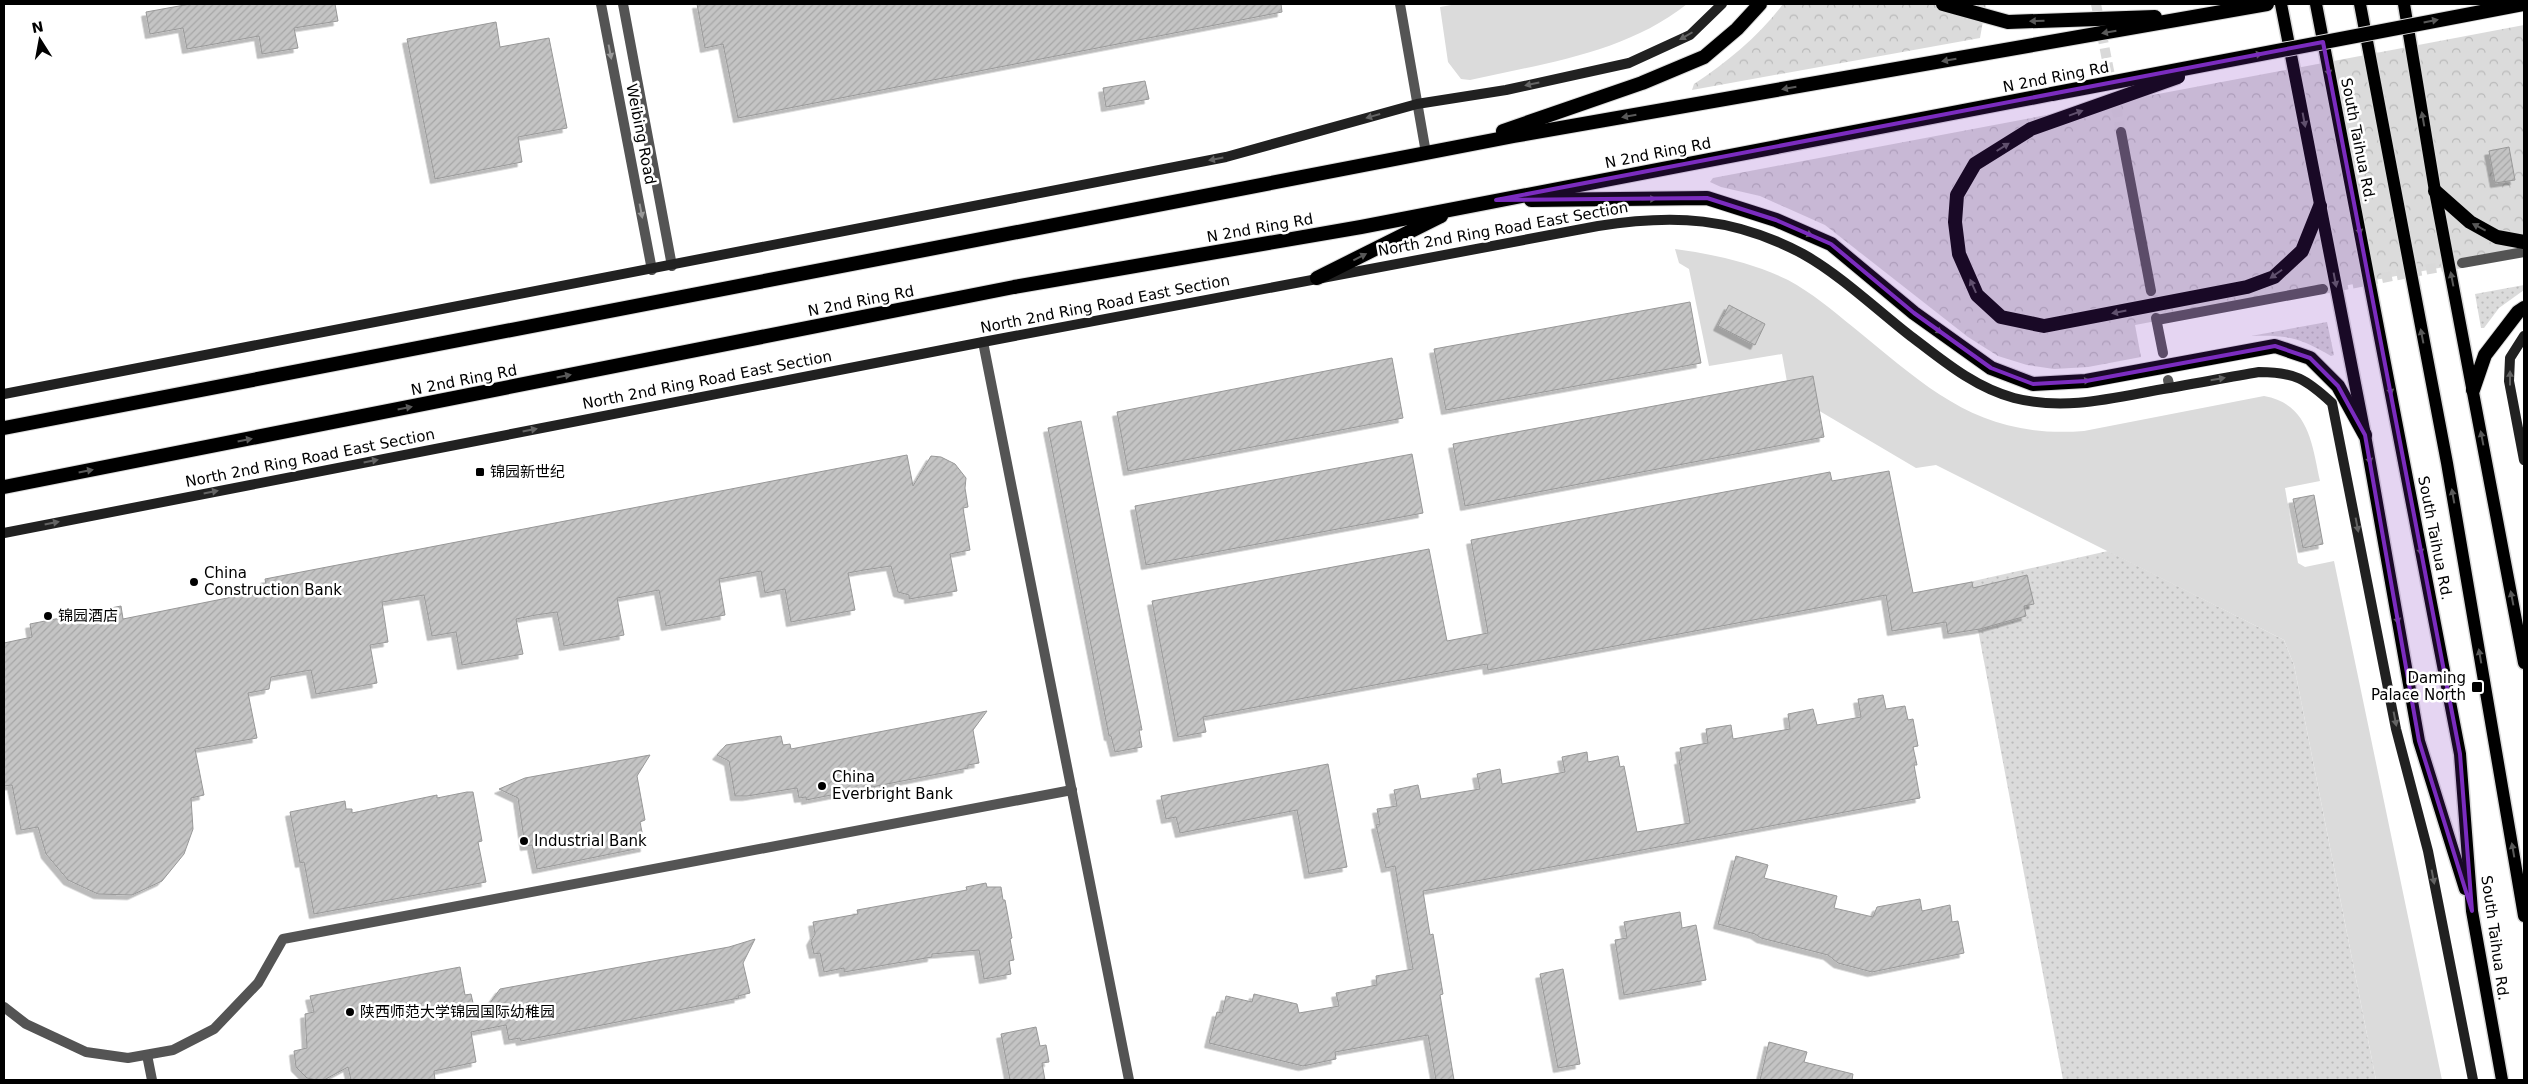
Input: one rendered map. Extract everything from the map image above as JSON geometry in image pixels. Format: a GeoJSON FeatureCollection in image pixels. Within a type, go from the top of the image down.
{"type":"FeatureCollection","features":[{"type":"Feature","properties":{"kind":"highway"},"geometry":{"type":"LineString","coordinates":[[1454,148],[1642,83],[1704,57],[1737,29],[1760,4]]}},
{"type":"Feature","properties":{"kind":"highway"},"geometry":{"type":"LineString","coordinates":[[1943,4],[2008,22],[2209,15]]}},
{"type":"Feature","properties":{"kind":"highway"},"geometry":{"type":"LineString","coordinates":[[4,428],[1426,153],[2268,4]]}},
{"type":"Feature","properties":{"kind":"highway","name":"N 2nd Ring Rd"},"geometry":{"type":"LineString","coordinates":[[4,487],[1014,287],[1360,227],[2523,4]]}},
{"type":"Feature","properties":{"kind":"highway"},"geometry":{"type":"LineString","coordinates":[[2221,62],[2030,129],[1975,164],[1958,195],[1955,222],[1959,254],[1977,295],[2001,317],[2044,326],[2256,283],[2274,277],[2302,251],[2320,206]]}},
{"type":"Feature","properties":{"kind":"highway"},"geometry":{"type":"LineString","coordinates":[[2435,191],[2470,222],[2497,237],[2524,242]]}},
{"type":"Feature","properties":{"kind":"highway"},"geometry":{"type":"LineString","coordinates":[[1496,200],[1707,198],[1776,220],[1830,244],[1914,313],[1990,368],[2033,384],[2086,381],[2275,346],[2310,358],[2338,386],[2365,435]]}},
{"type":"Feature","properties":{"kind":"highway"},"geometry":{"type":"LineString","coordinates":[[1317,278],[1458,208]]}},
{"type":"Feature","properties":{"kind":"highway"},"geometry":{"type":"LineString","coordinates":[[2473,390],[2485,356],[2518,312],[2524,308]]}},
{"type":"Feature","properties":{"kind":"main road"},"geometry":{"type":"LineString","coordinates":[[4,394],[652,270],[1226,157],[1418,104],[1506,90],[1629,63],[1690,35],[1722,4]]}},
{"type":"Feature","properties":{"kind":"main road"},"geometry":{"type":"LineString","coordinates":[[2281,4],[2365,435],[2419,741],[2472,911]]}},
{"type":"Feature","properties":{"kind":"main road","name":"South Taihua Rd."},"geometry":{"type":"LineString","coordinates":[[2316,4],[2460,754],[2472,911],[2502,1080]]}},
{"type":"Feature","properties":{"kind":"main road","name":"South Taihua Rd."},"geometry":{"type":"LineString","coordinates":[[2360,4],[2447,463],[2524,916]]}},
{"type":"Feature","properties":{"kind":"main road"},"geometry":{"type":"LineString","coordinates":[[2404,4],[2435,191],[2524,663]]}},
{"type":"Feature","properties":{"kind":"main road","name":"North 2nd Ring Road East Section"},"geometry":{"type":"LineString","coordinates":[[4,532],[1317,278],[1642,219],[1682,218],[1715,222],[1763,235],[1804,254],[1955,370],[2013,397],[2050,404],[2085,403],[2169,384],[2259,372],[2285,372],[2312,384],[2332,403],[2396,729],[2428,851],[2473,1080]]}},
{"type":"Feature","properties":{"kind":"main road"},"geometry":{"type":"LineString","coordinates":[[2524,336],[2510,358],[2509,381],[2524,460]]}},
{"type":"Feature","properties":{"kind":"main road"},"geometry":{"type":"LineString","coordinates":[[2522,901],[2524,874]]}},
{"type":"Feature","properties":{"kind":"street","name":"Weibing Road"},"geometry":{"type":"LineString","coordinates":[[601,4],[652,270]]}},
{"type":"Feature","properties":{"kind":"street","name":"Weibing Road"},"geometry":{"type":"LineString","coordinates":[[623,4],[672,266]]}},
{"type":"Feature","properties":{"kind":"street"},"geometry":{"type":"LineString","coordinates":[[1400,4],[1426,153]]}},
{"type":"Feature","properties":{"kind":"street"},"geometry":{"type":"LineString","coordinates":[[2121,132],[2152,291]]}},
{"type":"Feature","properties":{"kind":"street"},"geometry":{"type":"LineString","coordinates":[[2462,264],[2524,252]]}},
{"type":"Feature","properties":{"kind":"street"},"geometry":{"type":"LineString","coordinates":[[2163,353],[2157,319],[2323,290]]}},
{"type":"Feature","properties":{"kind":"street"},"geometry":{"type":"LineString","coordinates":[[983,342],[1129,1080]]}},
{"type":"Feature","properties":{"kind":"street"},"geometry":{"type":"LineString","coordinates":[[4,1007],[26,1024],[86,1052],[128,1058],[173,1050],[214,1028],[258,983],[283,940],[1072,790]]}},
{"type":"Feature","properties":{"kind":"street"},"geometry":{"type":"LineString","coordinates":[[147,1055],[152,1080]]}},
{"type":"Feature","properties":{"kind":"highlighted area"},"geometry":{"type":"Polygon","coordinates":[[[2323,42],[2460,754],[2472,911],[2419,741],[2365,435],[2338,386],[2310,358],[2275,346],[2086,381],[2033,384],[1991,368],[1914,313],[1831,244],[1776,220],[1707,198],[1496,200],[2323,42]]]}},
{"type":"Feature","properties":{"kind":"green space"},"geometry":{"type":"Polygon","coordinates":[[[1457,4],[1687,4],[1663,21],[1611,45],[1556,61],[1470,80],[1461,79],[1448,62],[1440,7],[1457,4]]]}},
{"type":"Feature","properties":{"kind":"green space"},"geometry":{"type":"Polygon","coordinates":[[[1783,4],[1986,4],[1980,38],[1692,90],[1694,84],[1719,67],[1753,37],[1783,4]]]}},
{"type":"Feature","properties":{"kind":"green space"},"geometry":{"type":"Polygon","coordinates":[[[2524,25],[2524,252],[2135,325],[2141,357],[2088,367],[2054,369],[2027,365],[1998,356],[1968,337],[1825,225],[1760,196],[1721,187],[1710,182],[1713,178],[2524,25]]]}},
{"type":"Feature","properties":{"kind":"green space"},"geometry":{"type":"Polygon","coordinates":[[[1675,249],[1733,260],[1788,280],[1822,302],[1906,371],[1932,389],[1958,405],[1985,418],[2014,427],[2047,431],[2084,431],[2264,396],[2279,400],[2291,407],[2306,428],[2311,440],[2320,481],[2285,488],[2298,563],[2305,567],[2334,561],[2442,1080],[2376,1080],[2294,665],[2284,640],[1936,465],[1916,468],[1789,393],[1782,354],[1709,366],[1689,269],[1679,263],[1675,249]]]}},
{"type":"Feature","properties":{"kind":"green space"},"geometry":{"type":"Polygon","coordinates":[[[2524,285],[2524,290],[2499,308],[2484,328],[2481,328],[2475,294],[2524,285]]]}},
{"type":"Feature","properties":{"kind":"green space"},"geometry":{"type":"Polygon","coordinates":[[[2327,322],[2334,355],[2331,356],[2293,338],[2251,336],[2327,322]]]}},
{"type":"Feature","properties":{"kind":"green space"},"geometry":{"type":"Polygon","coordinates":[[[2108,551],[2284,640],[2294,665],[2376,1080],[2063,1080],[1969,582],[2108,551]]]}},
{"type":"Feature","properties":{"kind":"building"},"geometry":{"type":"Polygon","coordinates":[[[190,4],[335,4],[338,21],[294,28],[298,48],[262,54],[259,36],[187,49],[183,28],[150,34],[146,12],[190,4]]]}},
{"type":"Feature","properties":{"kind":"building"},"geometry":{"type":"Polygon","coordinates":[[[697,4],[1281,4],[1282,12],[738,118],[723,44],[705,48],[697,4]]]}},
{"type":"Feature","properties":{"kind":"building"},"geometry":{"type":"Polygon","coordinates":[[[496,22],[500,47],[549,38],[567,128],[518,137],[522,162],[435,179],[407,39],[496,22]]]}},
{"type":"Feature","properties":{"kind":"building"},"geometry":{"type":"Polygon","coordinates":[[[1145,81],[1149,99],[1106,107],[1103,88],[1145,81]]]}},
{"type":"Feature","properties":{"kind":"building"},"geometry":{"type":"Polygon","coordinates":[[[2509,147],[2515,180],[2495,183],[2489,151],[2509,147]]]}},
{"type":"Feature","properties":{"kind":"building"},"geometry":{"type":"Polygon","coordinates":[[[1690,302],[1701,363],[1446,410],[1434,349],[1690,302]]]}},
{"type":"Feature","properties":{"kind":"building"},"geometry":{"type":"Polygon","coordinates":[[[1729,305],[1765,324],[1755,345],[1718,326],[1729,305]]]}},
{"type":"Feature","properties":{"kind":"building"},"geometry":{"type":"Polygon","coordinates":[[[1392,358],[1403,418],[1128,471],[1117,412],[1392,358]]]}},
{"type":"Feature","properties":{"kind":"building"},"geometry":{"type":"Polygon","coordinates":[[[1813,376],[1824,437],[1465,506],[1453,444],[1813,376]]]}},
{"type":"Feature","properties":{"kind":"building"},"geometry":{"type":"Polygon","coordinates":[[[1081,421],[1142,730],[1139,730],[1142,747],[1115,752],[1111,736],[1109,736],[1048,428],[1081,421]]]}},
{"type":"Feature","properties":{"kind":"building"},"geometry":{"type":"Polygon","coordinates":[[[1412,454],[1423,513],[1146,565],[1135,506],[1412,454]]]}},
{"type":"Feature","properties":{"kind":"building"},"geometry":{"type":"Polygon","coordinates":[[[907,455],[913,486],[931,456],[941,457],[955,464],[966,478],[965,488],[968,507],[963,508],[970,550],[950,554],[957,591],[909,599],[909,595],[898,592],[891,566],[864,570],[848,573],[855,610],[791,622],[785,589],[765,593],[761,571],[719,579],[725,615],[666,626],[659,590],[617,598],[624,635],[564,646],[557,612],[536,615],[516,619],[523,654],[462,665],[456,632],[432,636],[424,595],[382,602],[388,642],[370,645],[377,683],[316,694],[311,670],[271,677],[269,689],[248,693],[257,738],[195,749],[204,795],[191,798],[193,829],[184,854],[162,881],[132,895],[98,894],[68,880],[46,854],[38,827],[21,830],[12,785],[4,786],[4,643],[32,637],[30,624],[121,606],[123,619],[267,590],[265,579],[907,455]]]}},
{"type":"Feature","properties":{"kind":"building"},"geometry":{"type":"Polygon","coordinates":[[[1889,471],[1913,593],[1972,582],[1973,588],[2027,575],[2034,604],[2024,606],[2026,616],[1980,629],[1948,634],[1946,622],[1892,631],[1886,595],[1488,670],[1487,664],[1203,717],[1206,732],[1178,737],[1152,601],[1429,549],[1447,641],[1488,633],[1471,540],[1830,472],[1832,481],[1889,471]]]}},
{"type":"Feature","properties":{"kind":"building"},"geometry":{"type":"Polygon","coordinates":[[[2314,495],[2323,544],[2303,548],[2293,499],[2314,495]]]}},
{"type":"Feature","properties":{"kind":"building"},"geometry":{"type":"Polygon","coordinates":[[[1883,695],[1886,709],[1905,706],[1908,720],[1913,719],[1918,746],[1913,747],[1917,765],[1914,765],[1920,798],[1423,891],[1430,935],[1433,934],[1443,994],[1440,995],[1454,1080],[1436,1080],[1428,1035],[1335,1052],[1336,1059],[1303,1066],[1209,1043],[1217,1012],[1222,1013],[1226,996],[1252,1002],[1254,994],[1297,1004],[1299,1013],[1339,1006],[1336,993],[1377,985],[1376,976],[1413,969],[1395,866],[1386,868],[1376,825],[1380,824],[1377,809],[1397,806],[1394,790],[1418,785],[1421,799],[1480,789],[1477,774],[1500,769],[1502,784],[1565,772],[1562,757],[1587,752],[1588,762],[1618,756],[1620,767],[1624,766],[1637,832],[1690,823],[1679,760],[1682,760],[1680,748],[1708,743],[1706,729],[1731,725],[1733,739],[1790,729],[1788,714],[1813,709],[1817,725],[1861,717],[1858,699],[1883,695]]]}},
{"type":"Feature","properties":{"kind":"building"},"geometry":{"type":"Polygon","coordinates":[[[987,711],[973,730],[979,763],[968,765],[968,768],[806,800],[806,797],[799,798],[797,788],[747,796],[735,796],[729,761],[717,755],[726,745],[781,736],[783,745],[790,744],[791,749],[987,711]]]}},
{"type":"Feature","properties":{"kind":"building"},"geometry":{"type":"Polygon","coordinates":[[[650,755],[637,776],[645,820],[640,822],[645,847],[537,869],[532,845],[525,846],[518,798],[499,789],[525,778],[650,755]]]}},
{"type":"Feature","properties":{"kind":"building"},"geometry":{"type":"Polygon","coordinates":[[[1328,764],[1347,867],[1309,874],[1297,810],[1180,833],[1176,817],[1166,819],[1161,796],[1328,764]]]}},
{"type":"Feature","properties":{"kind":"building"},"geometry":{"type":"Polygon","coordinates":[[[473,792],[482,841],[478,842],[486,882],[314,914],[304,862],[300,863],[290,812],[345,801],[346,809],[352,809],[352,813],[437,795],[437,798],[473,792]]]}},
{"type":"Feature","properties":{"kind":"building"},"geometry":{"type":"Polygon","coordinates":[[[1736,856],[1768,865],[1764,878],[1837,896],[1834,908],[1873,917],[1877,907],[1920,899],[1922,911],[1950,905],[1952,922],[1958,921],[1964,953],[1872,972],[1838,963],[1828,955],[1761,938],[1755,934],[1718,924],[1736,856]]]}},
{"type":"Feature","properties":{"kind":"building"},"geometry":{"type":"Polygon","coordinates":[[[986,883],[987,887],[1001,887],[1003,900],[1005,900],[1014,960],[1009,961],[1011,974],[984,979],[979,950],[932,954],[932,957],[844,972],[844,968],[824,972],[820,953],[814,954],[811,941],[815,934],[813,922],[858,914],[857,910],[967,890],[966,887],[986,883]]]}},
{"type":"Feature","properties":{"kind":"building"},"geometry":{"type":"Polygon","coordinates":[[[1680,912],[1682,928],[1696,925],[1706,980],[1624,995],[1615,940],[1627,938],[1624,922],[1680,912]]]}},
{"type":"Feature","properties":{"kind":"building"},"geometry":{"type":"Polygon","coordinates":[[[755,939],[743,963],[750,993],[738,996],[739,998],[521,1041],[520,1038],[509,1040],[506,1025],[471,1032],[476,1062],[434,1071],[435,1080],[351,1080],[348,1067],[324,1080],[316,1080],[307,1078],[296,1067],[294,1051],[307,1048],[305,1014],[314,1012],[310,996],[460,967],[465,995],[471,994],[477,1021],[500,989],[729,947],[755,939]]]}},
{"type":"Feature","properties":{"kind":"building"},"geometry":{"type":"Polygon","coordinates":[[[1563,969],[1580,1064],[1558,1068],[1540,974],[1563,969]]]}},
{"type":"Feature","properties":{"kind":"building"},"geometry":{"type":"Polygon","coordinates":[[[1036,1027],[1040,1046],[1046,1045],[1049,1062],[1042,1063],[1045,1080],[1010,1080],[1001,1034],[1036,1027]]]}},
{"type":"Feature","properties":{"kind":"building"},"geometry":{"type":"Polygon","coordinates":[[[1769,1042],[1807,1052],[1804,1062],[1853,1074],[1852,1080],[1760,1080],[1769,1042]]]}},
{"type":"Feature","properties":{"kind":"tunnel"},"geometry":{"type":"LineString","coordinates":[[2096,4],[2121,132]]}},
{"type":"Feature","properties":{"kind":"tunnel"},"geometry":{"type":"LineString","coordinates":[[2323,289],[2462,263]]}},
{"type":"Feature","properties":{"kind":"place","name":"锦园新世纪"},"geometry":{"type":"Point","coordinates":[480,472]}},
{"type":"Feature","properties":{"kind":"place","name":"China Construction Bank"},"geometry":{"type":"Point","coordinates":[194,582]}},
{"type":"Feature","properties":{"kind":"place","name":"锦园酒店"},"geometry":{"type":"Point","coordinates":[48,616]}},
{"type":"Feature","properties":{"kind":"place","name":"Daming Palace North"},"geometry":{"type":"Point","coordinates":[2477,687]}},
{"type":"Feature","properties":{"kind":"place","name":"China Everbright Bank"},"geometry":{"type":"Point","coordinates":[822,786]}},
{"type":"Feature","properties":{"kind":"place","name":"Industrial Bank"},"geometry":{"type":"Point","coordinates":[524,841]}},
{"type":"Feature","properties":{"kind":"place","name":"陕西师范大学锦园国际幼稚园"},"geometry":{"type":"Point","coordinates":[350,1012]}}]}
